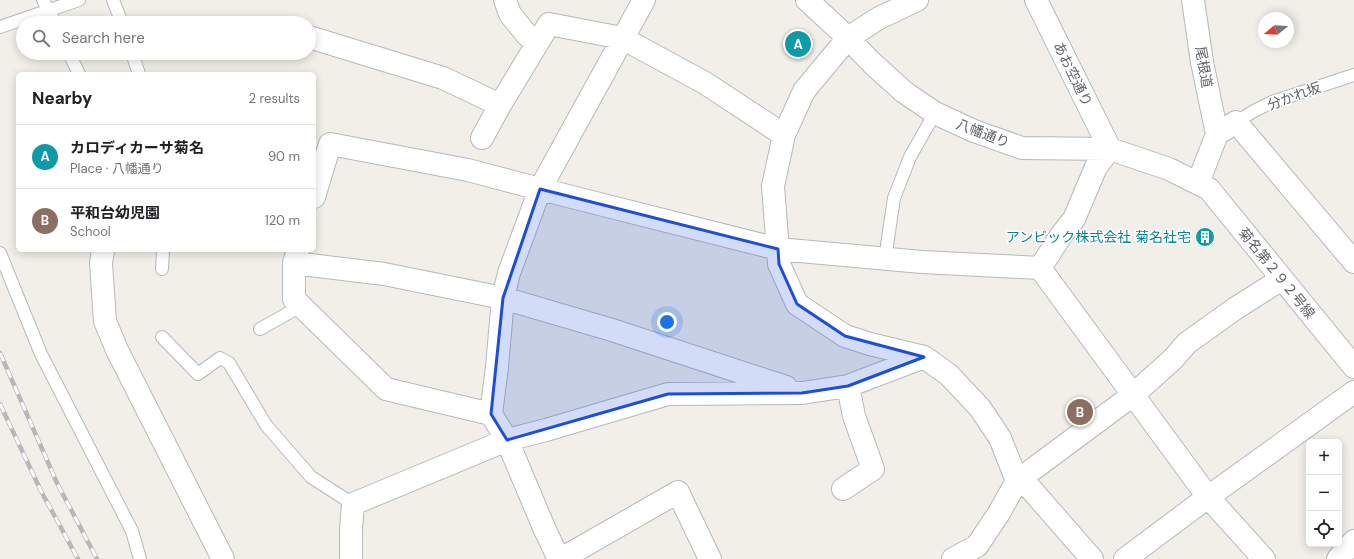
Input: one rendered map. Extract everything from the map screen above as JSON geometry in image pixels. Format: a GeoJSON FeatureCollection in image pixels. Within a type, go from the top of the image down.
{"type":"FeatureCollection","features":[{"type":"Feature","properties":{"kind":"street"},"geometry":{"type":"LineString","coordinates":[[505,0],[510,14],[527,35],[536,43]]}},
{"type":"Feature","properties":{"kind":"street"},"geometry":{"type":"LineString","coordinates":[[644,0],[540,189],[509,273],[503,298],[491,414],[507,440],[545,530],[560,559],[678,492],[710,559]]}},
{"type":"Feature","properties":{"kind":"street","name":"八幡通り"},"geometry":{"type":"LineString","coordinates":[[807,0],[904,92],[935,113],[974,131],[1022,148],[1110,149],[1169,169],[1198,183]]}},
{"type":"Feature","properties":{"kind":"street"},"geometry":{"type":"LineString","coordinates":[[917,0],[879,18],[848,38],[804,91],[784,135],[773,186],[779,264],[797,304],[845,336],[870,344],[924,357],[949,375],[980,408],[1000,438],[1017,481],[1030,488],[1092,559]]}},
{"type":"Feature","properties":{"kind":"street","name":"あお空通り"},"geometry":{"type":"LineString","coordinates":[[1036,0],[1110,149]]}},
{"type":"Feature","properties":{"kind":"street","name":"尾根道"},"geometry":{"type":"LineString","coordinates":[[1193,0],[1202,62],[1216,134]]}},
{"type":"Feature","properties":{"kind":"street"},"geometry":{"type":"LineString","coordinates":[[482,138],[536,43],[549,24],[622,38],[705,83],[784,135]]}},
{"type":"Feature","properties":{"kind":"street"},"geometry":{"type":"LineString","coordinates":[[316,38],[443,78],[500,105]]}},
{"type":"Feature","properties":{"kind":"street"},"geometry":{"type":"LineString","coordinates":[[1198,183],[1216,134],[1236,122],[1354,262]]}},
{"type":"Feature","properties":{"kind":"street"},"geometry":{"type":"LineString","coordinates":[[316,190],[330,144],[470,166],[540,189],[778,249],[885,260],[1040,268]]}},
{"type":"Feature","properties":{"kind":"street"},"geometry":{"type":"LineString","coordinates":[[1040,268],[1062,234],[1074,219],[1096,168],[1110,149]]}},
{"type":"Feature","properties":{"kind":"street","name":"菊名第２９２号線"},"geometry":{"type":"LineString","coordinates":[[1198,183],[1208,189],[1354,366]]}},
{"type":"Feature","properties":{"kind":"street"},"geometry":{"type":"LineString","coordinates":[[103,252],[101,263],[105,321],[117,350],[223,559]]}},
{"type":"Feature","properties":{"kind":"street"},"geometry":{"type":"LineString","coordinates":[[491,414],[386,389],[294,300],[296,257],[503,298],[612,330],[802,393]]}},
{"type":"Feature","properties":{"kind":"street"},"geometry":{"type":"LineString","coordinates":[[1040,268],[1208,497],[1264,559]]}},
{"type":"Feature","properties":{"kind":"street"},"geometry":{"type":"LineString","coordinates":[[953,559],[977,546],[999,514],[1017,481],[1133,395],[1173,359],[1187,343],[1236,308],[1282,279]]}},
{"type":"Feature","properties":{"kind":"street"},"geometry":{"type":"LineString","coordinates":[[351,559],[353,504],[507,440],[668,394],[802,393],[848,386],[924,357]]}},
{"type":"Feature","properties":{"kind":"street"},"geometry":{"type":"LineString","coordinates":[[843,489],[873,469],[854,416],[848,386]]}},
{"type":"Feature","properties":{"kind":"street"},"geometry":{"type":"LineString","coordinates":[[1125,559],[1354,392]]}},
{"type":"Feature","properties":{"kind":"street"},"geometry":{"type":"LineString","coordinates":[[1338,559],[1354,541]]}},
{"type":"Feature","properties":{"kind":"lane"},"geometry":{"type":"LineString","coordinates":[[43,0],[52,16]]}},
{"type":"Feature","properties":{"kind":"lane"},"geometry":{"type":"LineString","coordinates":[[34,16],[79,0]]}},
{"type":"Feature","properties":{"kind":"lane"},"geometry":{"type":"LineString","coordinates":[[113,0],[119,16]]}},
{"type":"Feature","properties":{"kind":"lane"},"geometry":{"type":"LineString","coordinates":[[0,27],[16,22]]}},
{"type":"Feature","properties":{"kind":"lane"},"geometry":{"type":"LineString","coordinates":[[72,60],[78,72]]}},
{"type":"Feature","properties":{"kind":"lane"},"geometry":{"type":"LineString","coordinates":[[134,60],[138,72]]}},
{"type":"Feature","properties":{"kind":"lane","name":"分かれ坂"},"geometry":{"type":"LineString","coordinates":[[1236,122],[1272,102],[1354,75]]}},
{"type":"Feature","properties":{"kind":"lane"},"geometry":{"type":"LineString","coordinates":[[885,260],[894,198],[910,157],[935,113]]}},
{"type":"Feature","properties":{"kind":"lane"},"geometry":{"type":"LineString","coordinates":[[162,269],[163,252]]}},
{"type":"Feature","properties":{"kind":"lane"},"geometry":{"type":"LineString","coordinates":[[0,254],[41,354],[132,531],[140,559]]}},
{"type":"Feature","properties":{"kind":"lane"},"geometry":{"type":"LineString","coordinates":[[260,329],[301,306]]}},
{"type":"Feature","properties":{"kind":"lane"},"geometry":{"type":"LineString","coordinates":[[162,337],[198,374],[220,358],[229,363],[266,426],[311,477],[353,504]]}},
{"type":"Feature","properties":{"kind":"highlighted area"},"geometry":{"type":"Polygon","coordinates":[[[540,189],[778,249],[779,264],[797,304],[845,336],[924,357],[848,386],[802,393],[668,394],[507,440],[491,414],[503,298],[540,189]]]}},
{"type":"Feature","properties":{"kind":"railway"},"geometry":{"type":"LineString","coordinates":[[0,353],[57,483],[97,559]]}},
{"type":"Feature","properties":{"kind":"railway"},"geometry":{"type":"LineString","coordinates":[[0,404],[41,491],[78,559]]}},
{"type":"Feature","properties":{"kind":"place","name":"カロディカーサ菊名"},"geometry":{"type":"Point","coordinates":[798,44]}},
{"type":"Feature","properties":{"kind":"place","name":"アンビック株式会社 菊名社宅"},"geometry":{"type":"Point","coordinates":[1205,237]}},
{"type":"Feature","properties":{"kind":"place","name":"平和台幼児園"},"geometry":{"type":"Point","coordinates":[1080,412]}}]}
